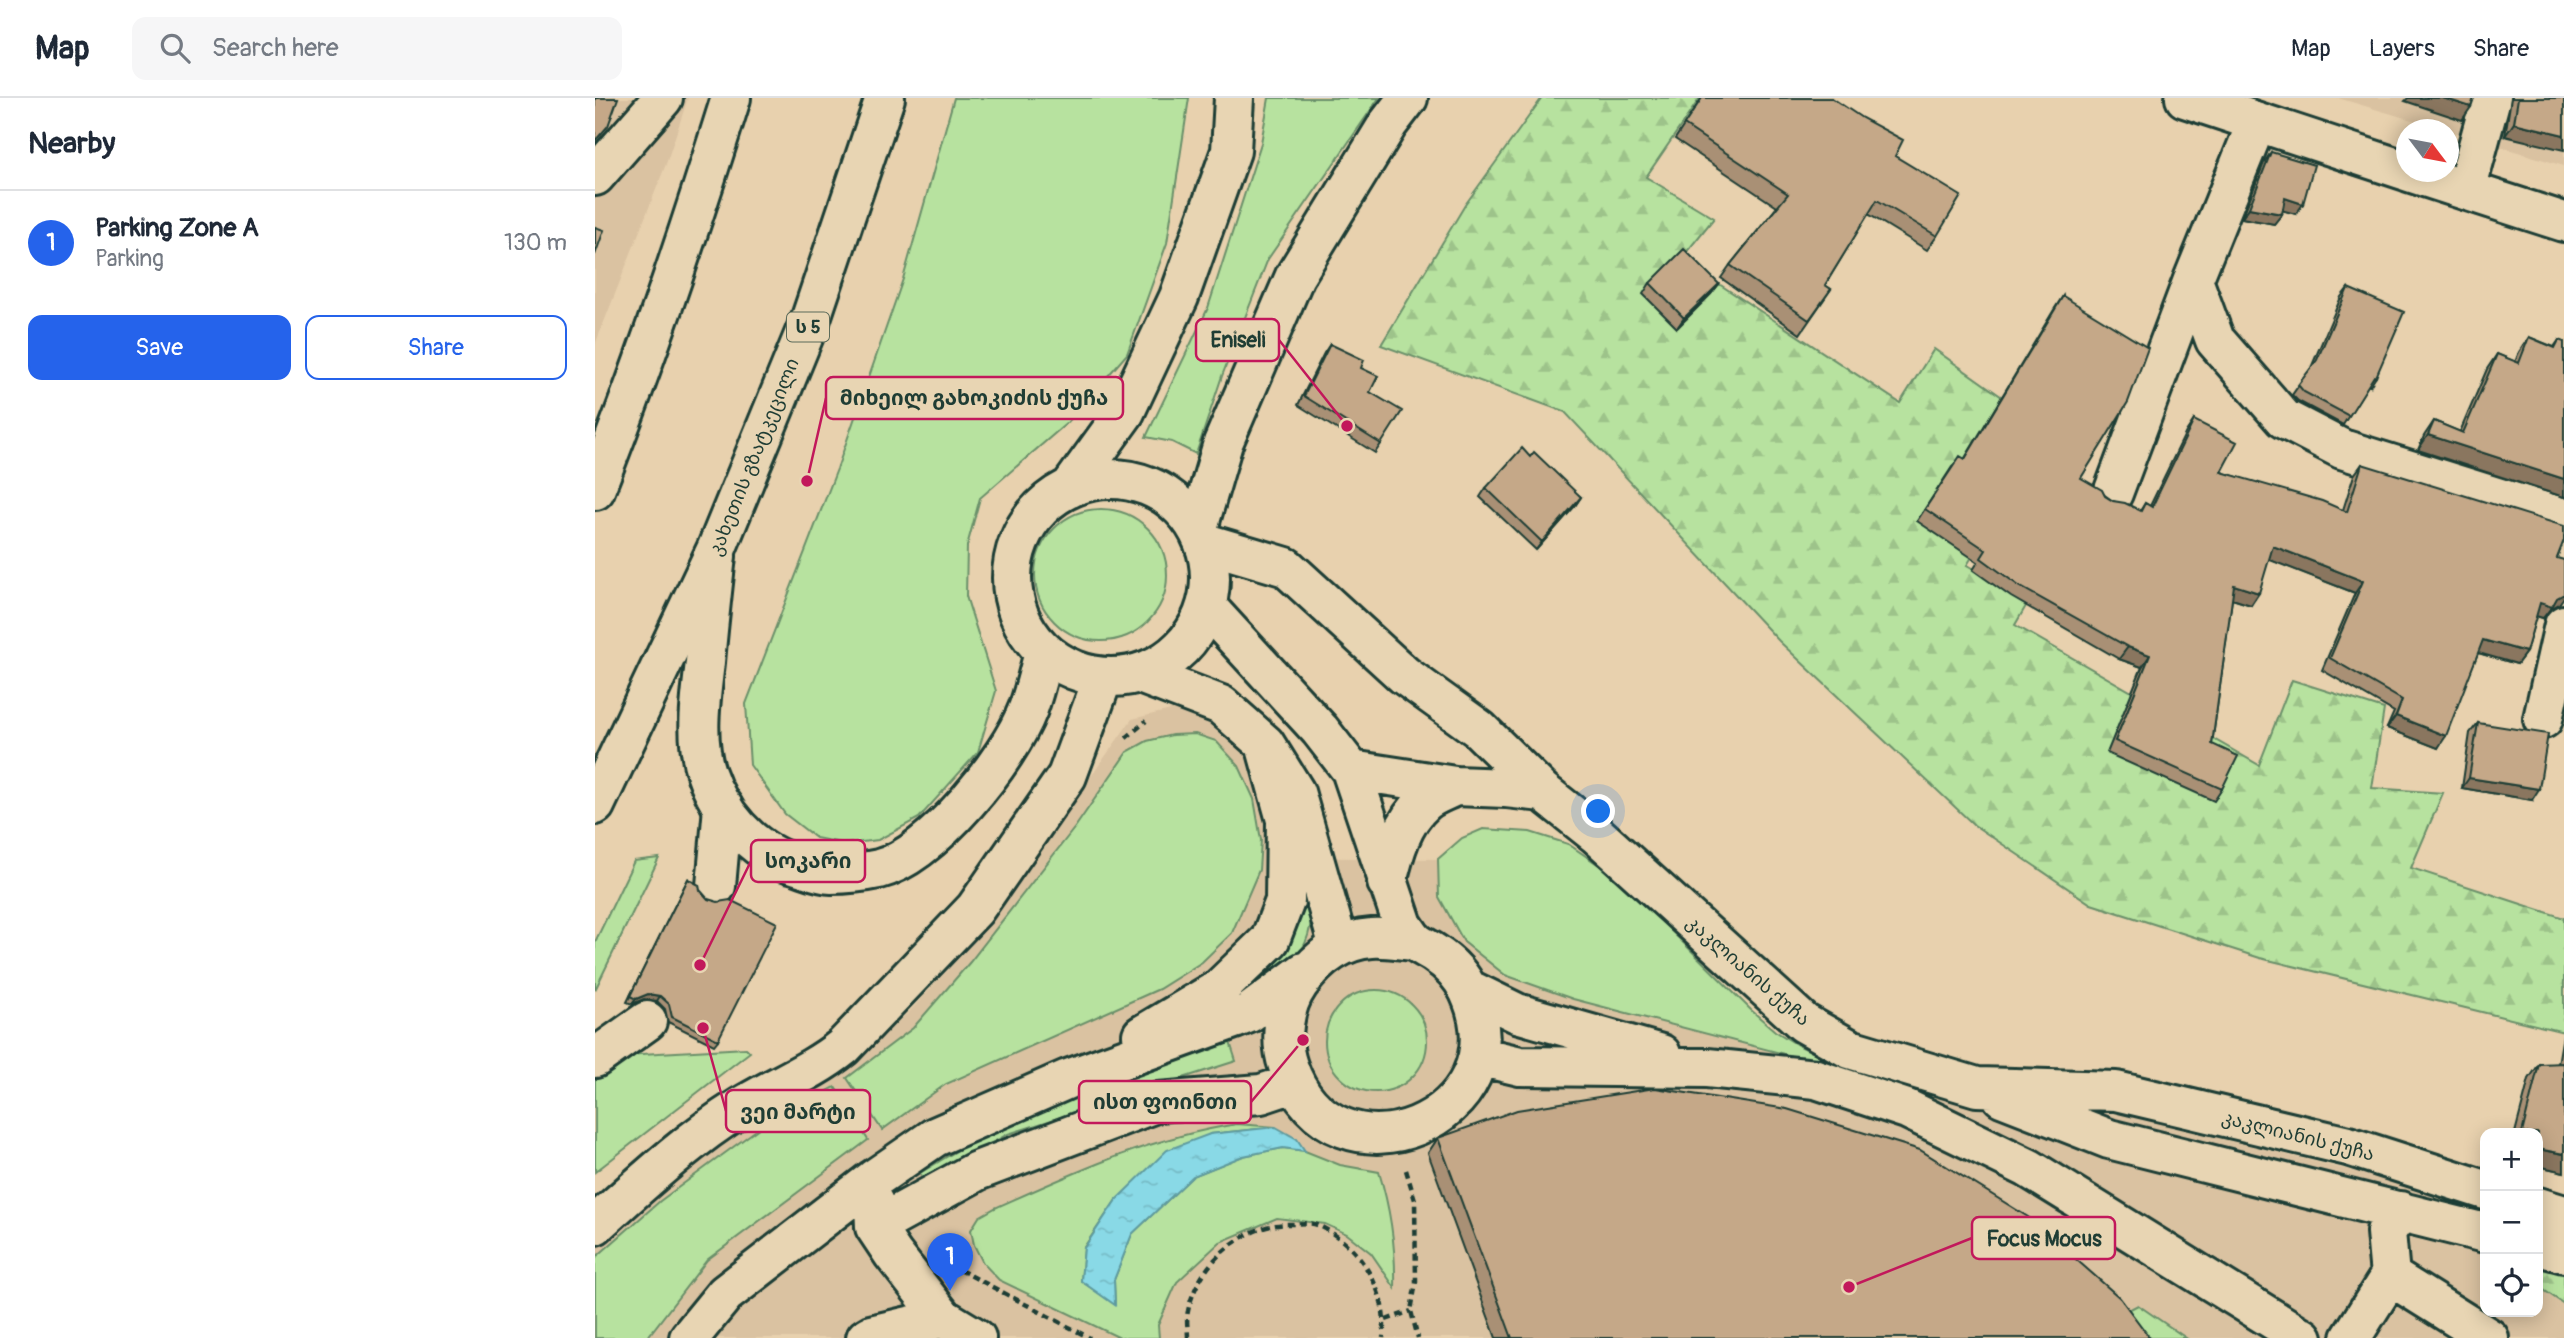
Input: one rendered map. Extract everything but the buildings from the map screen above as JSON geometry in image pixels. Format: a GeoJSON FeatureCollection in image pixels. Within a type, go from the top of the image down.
{"type":"FeatureCollection","features":[{"type":"Feature","properties":{"kind":"main road"},"geometry":{"type":"LineString","coordinates":[[595,176],[663,98]]}},
{"type":"Feature","properties":{"kind":"main road"},"geometry":{"type":"LineString","coordinates":[[595,490],[694,219],[731,98]]}},
{"type":"Feature","properties":{"kind":"main road","name":"კახეთის გზატკეცილი"},"geometry":{"type":"LineString","coordinates":[[595,805],[716,550],[811,318],[884,98]]}},
{"type":"Feature","properties":{"kind":"main road"},"geometry":{"type":"LineString","coordinates":[[1070,488],[1125,412],[1179,297],[1231,151],[1234,98]]}},
{"type":"Feature","properties":{"kind":"main road"},"geometry":{"type":"LineString","coordinates":[[1201,536],[1223,443],[1295,276],[1388,124],[1408,98]]}},
{"type":"Feature","properties":{"kind":"main road"},"geometry":{"type":"LineString","coordinates":[[2185,98],[2396,167]]}},
{"type":"Feature","properties":{"kind":"main road"},"geometry":{"type":"LineString","coordinates":[[2466,190],[2491,98]]}},
{"type":"Feature","properties":{"kind":"main road"},"geometry":{"type":"LineString","coordinates":[[2113,493],[2193,281],[2257,122]]}},
{"type":"Feature","properties":{"kind":"main road"},"geometry":{"type":"LineString","coordinates":[[2442,182],[2564,222]]}},
{"type":"Feature","properties":{"kind":"main road"},"geometry":{"type":"LineString","coordinates":[[2193,281],[2215,340],[2284,419],[2342,449],[2564,518]]}},
{"type":"Feature","properties":{"kind":"main road"},"geometry":{"type":"LineString","coordinates":[[595,1225],[673,1156],[741,1107],[825,1062],[843,1048],[975,909],[1067,776],[1122,676],[1169,660],[1192,637],[1207,607],[1211,575],[1201,536],[1164,494],[1134,482],[1101,479],[1070,488],[1043,506],[1023,532],[1013,563],[1014,596],[1024,627],[1044,652],[1072,670],[1122,676],[1221,705],[1265,744],[1295,792],[1325,957]]}},
{"type":"Feature","properties":{"kind":"main road","name":"კაკლიანის ქუჩა"},"geometry":{"type":"LineString","coordinates":[[1201,536],[1286,566],[1404,675],[1479,729],[1543,792],[1596,834],[1804,1023],[1850,1049],[1977,1087],[2116,1091],[2348,1146],[2480,1188]]}},
{"type":"Feature","properties":{"kind":"main road"},"geometry":{"type":"LineString","coordinates":[[716,550],[699,713],[700,740],[706,773],[723,807],[750,841],[784,860],[829,874],[881,868],[913,851],[941,830],[1008,750],[1028,709],[1044,652]]}},
{"type":"Feature","properties":{"kind":"main road"},"geometry":{"type":"LineString","coordinates":[[1207,607],[1320,730],[1351,770],[1403,925],[1415,942],[1445,962],[1468,989],[1476,1010],[1480,1033],[1478,1056],[1467,1086],[1446,1110],[1419,1127],[1388,1135],[1360,1133],[1333,1123],[1311,1106],[1294,1083],[1284,1054],[1284,1022],[1293,992],[1325,957]]}},
{"type":"Feature","properties":{"kind":"main road"},"geometry":{"type":"LineString","coordinates":[[2543,719],[2564,625]]}},
{"type":"Feature","properties":{"kind":"main road"},"geometry":{"type":"LineString","coordinates":[[1068,1079],[1219,989],[1270,940],[1285,901],[1286,820],[1265,744]]}},
{"type":"Feature","properties":{"kind":"main road"},"geometry":{"type":"LineString","coordinates":[[1351,770],[1455,786],[1543,792]]}},
{"type":"Feature","properties":{"kind":"main road"},"geometry":{"type":"LineString","coordinates":[[1387,882],[1395,850],[1406,826],[1426,801],[1455,786]]}},
{"type":"Feature","properties":{"kind":"main road"},"geometry":{"type":"LineString","coordinates":[[716,886],[723,807]]}},
{"type":"Feature","properties":{"kind":"main road"},"geometry":{"type":"LineString","coordinates":[[689,1338],[725,1294],[874,1179],[935,1137],[1068,1079],[1249,1013],[1325,957],[1372,938],[1415,942]]}},
{"type":"Feature","properties":{"kind":"main road"},"geometry":{"type":"LineString","coordinates":[[1468,989],[1517,1013],[1707,1068]]}},
{"type":"Feature","properties":{"kind":"main road"},"geometry":{"type":"LineString","coordinates":[[595,1058],[647,1021]]}},
{"type":"Feature","properties":{"kind":"main road"},"geometry":{"type":"LineString","coordinates":[[1478,1056],[1520,1066],[1707,1068],[1816,1079],[1907,1109],[2028,1168],[2303,1338]]}},
{"type":"Feature","properties":{"kind":"main road"},"geometry":{"type":"LineString","coordinates":[[875,1227],[977,1171],[1158,1102],[1261,1094],[1294,1083]]}},
{"type":"Feature","properties":{"kind":"main road"},"geometry":{"type":"LineString","coordinates":[[1977,1087],[2109,1139],[2480,1232]]}},
{"type":"Feature","properties":{"kind":"main road"},"geometry":{"type":"LineString","coordinates":[[874,1179],[875,1227],[943,1318],[976,1338]]}},
{"type":"Feature","properties":{"kind":"main road"},"geometry":{"type":"LineString","coordinates":[[2543,1208],[2564,1214]]}},
{"type":"Feature","properties":{"kind":"main road"},"geometry":{"type":"LineString","coordinates":[[2351,1338],[2390,1276],[2386,1232],[2401,1211]]}},
{"type":"Feature","properties":{"kind":"main road"},"geometry":{"type":"LineString","coordinates":[[2543,1247],[2564,1253]]}},
{"type":"Feature","properties":{"kind":"main road"},"geometry":{"type":"LineString","coordinates":[[2390,1276],[2489,1338]]}},
{"type":"Feature","properties":{"kind":"main road"},"geometry":{"type":"LineString","coordinates":[[866,1338],[943,1318]]}},
{"type":"Feature","properties":{"kind":"path"},"geometry":{"type":"LineString","coordinates":[[1124,740],[1148,719]]}},
{"type":"Feature","properties":{"kind":"path"},"geometry":{"type":"LineString","coordinates":[[842,1088],[876,1139]]}},
{"type":"Feature","properties":{"kind":"path"},"geometry":{"type":"LineString","coordinates":[[1406,1172],[1415,1199],[1416,1282],[1411,1311],[1418,1338]]}},
{"type":"Feature","properties":{"kind":"path"},"geometry":{"type":"LineString","coordinates":[[1188,1338],[1188,1312],[1203,1272],[1233,1241],[1273,1224],[1315,1224],[1342,1240],[1363,1263],[1378,1290],[1386,1320],[1383,1338]]}},
{"type":"Feature","properties":{"kind":"path"},"geometry":{"type":"LineString","coordinates":[[949,1264],[1090,1338]]}},
{"type":"Feature","properties":{"kind":"path"},"geometry":{"type":"LineString","coordinates":[[1386,1320],[1411,1311]]}},
{"type":"Feature","properties":{"kind":"shaded area"},"geometry":{"type":"Polygon","coordinates":[[[595,98],[688,98],[666,164],[595,345],[595,98]]]}},
{"type":"Feature","properties":{"kind":"shaded area"},"geometry":{"type":"Polygon","coordinates":[[[2338,98],[2564,98],[2564,166],[2459,134],[2459,119],[2408,119],[2338,98]]]}},
{"type":"Feature","properties":{"kind":"shaded area"},"geometry":{"type":"Polygon","coordinates":[[[1184,707],[1234,733],[1268,794],[1278,857],[1438,859],[1439,897],[1464,941],[1506,976],[1573,999],[1883,1081],[2133,1117],[2373,1176],[2480,1208],[2480,1317],[2543,1317],[2543,1226],[2564,1232],[2564,1338],[595,1338],[595,1240],[760,1110],[846,1066],[908,1013],[970,946],[1132,719],[1184,707]]]}},
{"type":"Feature","properties":{"kind":"green space"},"geometry":{"type":"Polygon","coordinates":[[[954,98],[1189,98],[1167,243],[1127,354],[1068,422],[980,498],[967,546],[966,596],[996,691],[978,752],[919,818],[878,840],[846,844],[816,838],[785,814],[750,765],[746,704],[837,469],[903,279],[954,98]]]}},
{"type":"Feature","properties":{"kind":"green space"},"geometry":{"type":"Polygon","coordinates":[[[1269,98],[1379,98],[1268,259],[1222,376],[1196,454],[1172,442],[1146,437],[1208,308],[1261,143],[1269,98]]]}},
{"type":"Feature","properties":{"kind":"green space"},"geometry":{"type":"Polygon","coordinates":[[[1542,98],[1700,98],[1646,177],[1714,218],[1681,259],[1900,403],[1934,349],[2050,431],[1967,565],[2030,599],[2015,625],[2259,765],[2292,680],[2384,709],[2372,788],[2443,793],[2411,868],[2564,918],[2564,1032],[2260,958],[2091,904],[1974,825],[1779,641],[1565,412],[1381,345],[1465,205],[1542,98]]]}},
{"type":"Feature","properties":{"kind":"green space"},"geometry":{"type":"Polygon","coordinates":[[[1101,509],[1126,514],[1138,520],[1156,538],[1162,550],[1167,575],[1162,600],[1156,612],[1138,630],[1126,636],[1101,641],[1076,636],[1064,630],[1046,612],[1040,600],[1035,575],[1040,550],[1046,538],[1064,520],[1076,514],[1101,509]]]}},
{"type":"Feature","properties":{"kind":"green space"},"geometry":{"type":"Polygon","coordinates":[[[1195,734],[1216,741],[1239,766],[1254,799],[1261,840],[1259,870],[1232,933],[1202,962],[1159,989],[946,1084],[882,1130],[847,1078],[913,1028],[970,962],[1076,826],[1127,752],[1147,741],[1172,735],[1195,734]]]}},
{"type":"Feature","properties":{"kind":"green space"},"geometry":{"type":"Polygon","coordinates":[[[1483,829],[1530,832],[1568,844],[1618,878],[1775,1031],[1853,1072],[1573,999],[1505,975],[1464,942],[1439,897],[1438,859],[1462,838],[1483,829]]]}},
{"type":"Feature","properties":{"kind":"green space"},"geometry":{"type":"Polygon","coordinates":[[[659,858],[595,990],[595,942],[634,861],[659,858]]]}},
{"type":"Feature","properties":{"kind":"green space"},"geometry":{"type":"Polygon","coordinates":[[[1308,884],[1312,911],[1309,934],[1300,953],[1287,969],[1269,983],[1205,1015],[1245,990],[1278,958],[1295,931],[1308,884]]]}},
{"type":"Feature","properties":{"kind":"green space"},"geometry":{"type":"Polygon","coordinates":[[[1376,990],[1396,994],[1412,1005],[1423,1021],[1427,1041],[1423,1061],[1412,1077],[1396,1088],[1376,1092],[1356,1088],[1340,1077],[1329,1061],[1325,1041],[1329,1021],[1340,1005],[1356,994],[1376,990]]]}},
{"type":"Feature","properties":{"kind":"green space"},"geometry":{"type":"Polygon","coordinates":[[[1229,1039],[1236,1061],[1008,1134],[925,1181],[920,1173],[1001,1124],[1229,1039]]]}},
{"type":"Feature","properties":{"kind":"green space"},"geometry":{"type":"Polygon","coordinates":[[[746,1048],[750,1052],[595,1172],[595,1078],[624,1055],[746,1048]]]}},
{"type":"Feature","properties":{"kind":"green space"},"geometry":{"type":"Polygon","coordinates":[[[835,1087],[868,1140],[707,1260],[647,1338],[595,1338],[595,1258],[660,1201],[763,1125],[835,1087]]]}},
{"type":"Feature","properties":{"kind":"green space"},"geometry":{"type":"Polygon","coordinates":[[[1237,1124],[1276,1127],[1210,1134],[1116,1200],[1084,1247],[1081,1281],[1115,1304],[1114,1280],[1132,1234],[1193,1176],[1243,1156],[1283,1148],[1305,1151],[1340,1165],[1379,1172],[1392,1230],[1395,1288],[1371,1253],[1347,1234],[1325,1224],[1277,1218],[1220,1242],[1177,1282],[1158,1325],[1159,1338],[1120,1338],[999,1280],[983,1263],[974,1245],[971,1230],[979,1217],[995,1208],[1084,1169],[1143,1147],[1237,1124]]]}},
{"type":"Feature","properties":{"kind":"green space"},"geometry":{"type":"Polygon","coordinates":[[[2543,1260],[2564,1266],[2564,1304],[2543,1289],[2543,1260]]]}},
{"type":"Feature","properties":{"kind":"green space"},"geometry":{"type":"Polygon","coordinates":[[[2138,1305],[2186,1338],[2130,1338],[2115,1317],[2138,1305]]]}},
{"type":"Feature","properties":{"kind":"water"},"geometry":{"type":"Polygon","coordinates":[[[1276,1127],[1297,1139],[1305,1151],[1283,1148],[1243,1156],[1193,1176],[1132,1234],[1114,1280],[1115,1305],[1081,1281],[1084,1248],[1116,1200],[1167,1150],[1210,1134],[1276,1127]]]}},
{"type":"Feature","properties":{"kind":"place","name":"Eniseli"},"geometry":{"type":"Point","coordinates":[1347,426]}},
{"type":"Feature","properties":{"kind":"place","name":"მიხეილ გახოკიძის ქუჩა"},"geometry":{"type":"Point","coordinates":[807,481]}},
{"type":"Feature","properties":{"kind":"place","name":"სოკარი"},"geometry":{"type":"Point","coordinates":[700,965]}},
{"type":"Feature","properties":{"kind":"place","name":"ვეი მარტი"},"geometry":{"type":"Point","coordinates":[703,1028]}},
{"type":"Feature","properties":{"kind":"place","name":"ისთ ფოინთი"},"geometry":{"type":"Point","coordinates":[1303,1040]}},
{"type":"Feature","properties":{"kind":"place","name":"Focus Mocus"},"geometry":{"type":"Point","coordinates":[1849,1287]}},
{"type":"Feature","properties":{"kind":"place","name":"Parking Zone A"},"geometry":{"type":"Point","coordinates":[950,1291]}}]}
